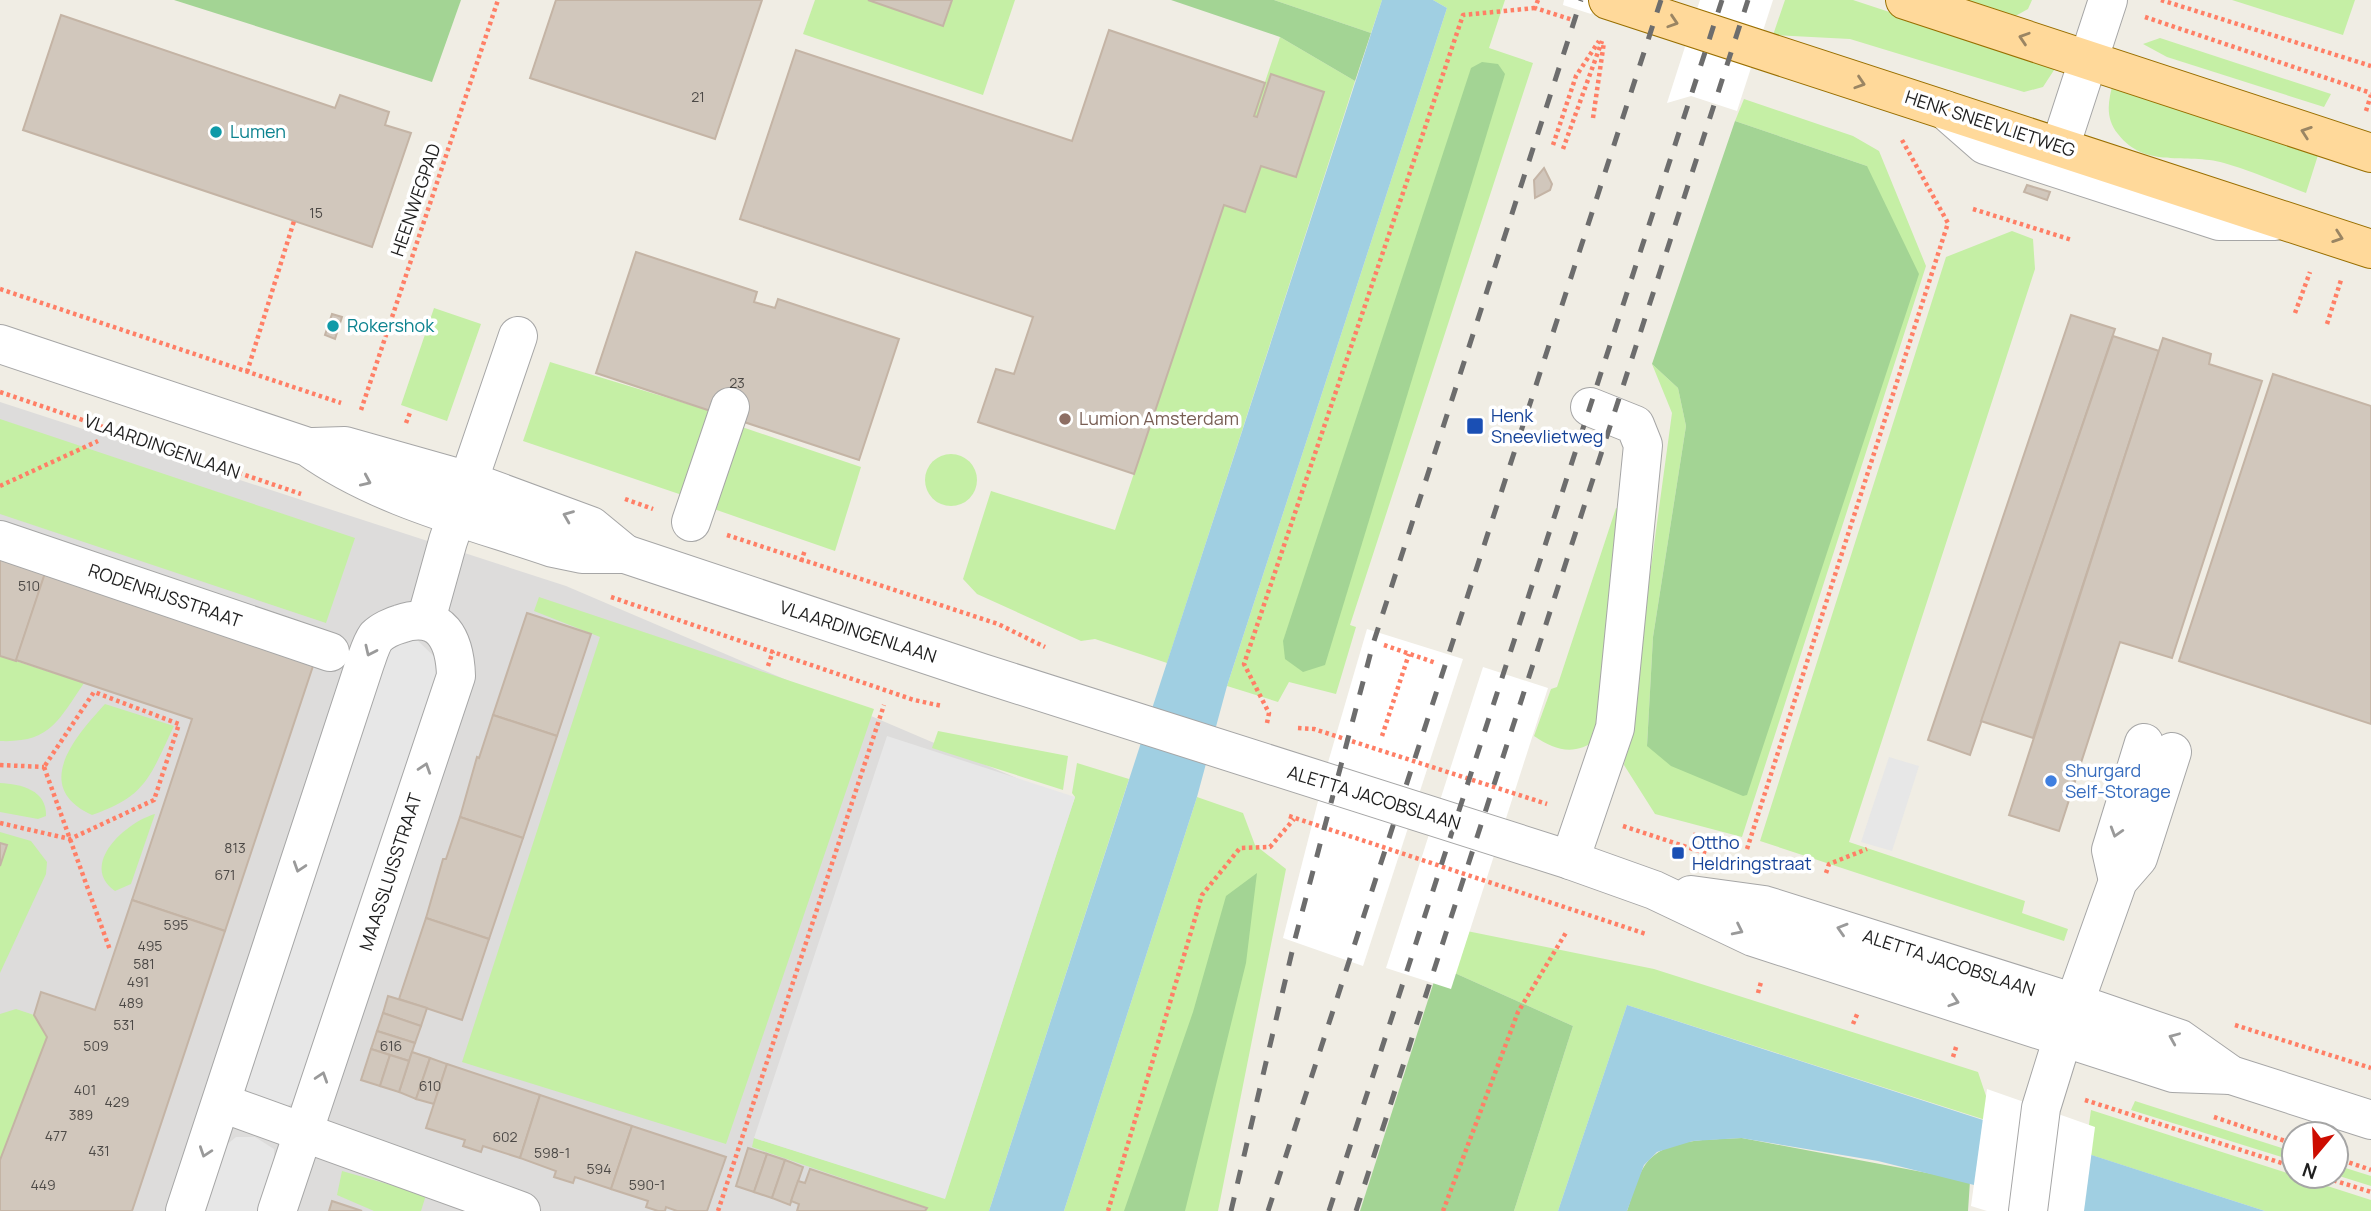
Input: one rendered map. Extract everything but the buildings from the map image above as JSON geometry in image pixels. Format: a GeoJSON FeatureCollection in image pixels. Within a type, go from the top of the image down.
{"type":"FeatureCollection","features":[{"type":"Feature","properties":{"kind":"main road"},"geometry":{"type":"LineString","coordinates":[[1905,0],[2371,153]]}},
{"type":"Feature","properties":{"kind":"main road","name":"HENK SNEEVLIETWEG"},"geometry":{"type":"LineString","coordinates":[[1598,18],[1945,110],[2371,249]]}},
{"type":"Feature","properties":{"kind":"street"},"geometry":{"type":"LineString","coordinates":[[2060,147],[2108,2]]}},
{"type":"Feature","properties":{"kind":"street"},"geometry":{"type":"LineString","coordinates":[[1945,110],[1985,145],[2219,221],[2289,221]]}},
{"type":"Feature","properties":{"kind":"street"},"geometry":{"type":"LineString","coordinates":[[185,1211],[365,663],[377,637],[393,626],[412,620],[426,620],[463,498],[518,336]]}},
{"type":"Feature","properties":{"kind":"street","name":"VLAARDINGENLAAN"},"geometry":{"type":"LineString","coordinates":[[0,344],[308,447],[337,468],[384,489],[463,498],[553,548],[582,554],[625,554],[1093,707]]}},
{"type":"Feature","properties":{"kind":"street"},"geometry":{"type":"LineString","coordinates":[[691,522],[730,407]]}},
{"type":"Feature","properties":{"kind":"street"},"geometry":{"type":"LineString","coordinates":[[1570,860],[1615,728],[1643,445],[1635,425],[1590,407]]}},
{"type":"Feature","properties":{"kind":"street","name":"RODENRIJSSTRAAT"},"geometry":{"type":"LineString","coordinates":[[0,540],[330,652]]}},
{"type":"Feature","properties":{"kind":"street","name":"MAASSLUISSTRAAT"},"geometry":{"type":"LineString","coordinates":[[277,1211],[456,676],[456,656],[450,639],[426,620]]}},
{"type":"Feature","properties":{"kind":"street","name":"ALETTA JACOBSLAAN"},"geometry":{"type":"LineString","coordinates":[[1093,707],[1260,744],[1654,890],[1752,937],[2068,1021],[2172,1073],[2231,1075],[2371,1121]]}},
{"type":"Feature","properties":{"kind":"street"},"geometry":{"type":"LineString","coordinates":[[2028,1211],[2044,1098],[2068,1021],[2118,881],[2110,850],[2158,748]]}},
{"type":"Feature","properties":{"kind":"street"},"geometry":{"type":"LineString","coordinates":[[222,1104],[521,1211]]}},
{"type":"Feature","properties":{"kind":"path","name":"HEENWEGPAD"},"geometry":{"type":"LineString","coordinates":[[361,409],[498,0]]}},
{"type":"Feature","properties":{"kind":"path"},"geometry":{"type":"LineString","coordinates":[[1535,8],[1538,0]]}},
{"type":"Feature","properties":{"kind":"path"},"geometry":{"type":"LineString","coordinates":[[2161,0],[2371,66]]}},
{"type":"Feature","properties":{"kind":"path"},"geometry":{"type":"LineString","coordinates":[[2108,2],[2371,93]]}},
{"type":"Feature","properties":{"kind":"path"},"geometry":{"type":"LineString","coordinates":[[1260,744],[1269,713],[1244,664],[1463,15],[1535,8],[1598,18]]}},
{"type":"Feature","properties":{"kind":"path"},"geometry":{"type":"LineString","coordinates":[[1593,118],[1598,18]]}},
{"type":"Feature","properties":{"kind":"path"},"geometry":{"type":"LineString","coordinates":[[1553,145],[1598,18]]}},
{"type":"Feature","properties":{"kind":"path"},"geometry":{"type":"LineString","coordinates":[[1563,149],[1598,18]]}},
{"type":"Feature","properties":{"kind":"path"},"geometry":{"type":"LineString","coordinates":[[1747,849],[1948,223],[1899,135]]}},
{"type":"Feature","properties":{"kind":"path"},"geometry":{"type":"LineString","coordinates":[[1973,209],[2072,240]]}},
{"type":"Feature","properties":{"kind":"path"},"geometry":{"type":"LineString","coordinates":[[247,372],[294,221]]}},
{"type":"Feature","properties":{"kind":"path","name":"VLAARDINGENLAAN"},"geometry":{"type":"LineString","coordinates":[[0,392],[311,497]]}},
{"type":"Feature","properties":{"kind":"path"},"geometry":{"type":"LineString","coordinates":[[0,486],[98,441]]}},
{"type":"Feature","properties":{"kind":"path"},"geometry":{"type":"LineString","coordinates":[[1384,645],[1436,663]]}},
{"type":"Feature","properties":{"kind":"path"},"geometry":{"type":"LineString","coordinates":[[1382,736],[1409,654]]}},
{"type":"Feature","properties":{"kind":"path"},"geometry":{"type":"LineString","coordinates":[[0,823],[70,839],[154,800],[179,724],[94,692],[44,767]]}},
{"type":"Feature","properties":{"kind":"path"},"geometry":{"type":"LineString","coordinates":[[718,1211],[884,705]]}},
{"type":"Feature","properties":{"kind":"path"},"geometry":{"type":"LineString","coordinates":[[0,765],[44,767]]}},
{"type":"Feature","properties":{"kind":"path"},"geometry":{"type":"LineString","coordinates":[[44,767],[110,950]]}},
{"type":"Feature","properties":{"kind":"path"},"geometry":{"type":"LineString","coordinates":[[1108,1211],[1202,895],[1240,848],[1270,847],[1294,819]]}},
{"type":"Feature","properties":{"kind":"path"},"geometry":{"type":"LineString","coordinates":[[1691,857],[1696,832]]}},
{"type":"Feature","properties":{"kind":"path"},"geometry":{"type":"LineString","coordinates":[[1826,873],[1829,863],[1867,849]]}},
{"type":"Feature","properties":{"kind":"path"},"geometry":{"type":"LineString","coordinates":[[1443,1211],[1518,1012],[1567,931]]}},
{"type":"Feature","properties":{"kind":"path"},"geometry":{"type":"LineString","coordinates":[[2044,1098],[2280,1163]]}},
{"type":"Feature","properties":{"kind":"path"},"geometry":{"type":"LineString","coordinates":[[2350,1163],[2371,1170]]}},
{"type":"Feature","properties":{"kind":"path"},"geometry":{"type":"LineString","coordinates":[[2350,1185],[2371,1192]]}},
{"type":"Feature","properties":{"kind":"shaded area"},"geometry":{"type":"Polygon","coordinates":[[[0,402],[566,586],[1096,812],[969,1211],[0,1211],[0,402]]]}},
{"type":"Feature","properties":{"kind":"shaded area"},"geometry":{"type":"Polygon","coordinates":[[[415,638],[443,665],[300,1098],[284,1108],[249,1096],[242,1079],[384,649],[415,638]]]}},
{"type":"Feature","properties":{"kind":"shaded area"},"geometry":{"type":"Polygon","coordinates":[[[887,736],[1075,797],[945,1199],[754,1138],[887,736]]]}},
{"type":"Feature","properties":{"kind":"shaded area"},"geometry":{"type":"Polygon","coordinates":[[[1889,757],[1919,766],[1892,851],[1861,842],[1889,757]]]}},
{"type":"Feature","properties":{"kind":"shaded area"},"geometry":{"type":"Polygon","coordinates":[[[236,1137],[255,1137],[274,1149],[275,1170],[262,1211],[197,1211],[219,1151],[236,1137]]]}},
{"type":"Feature","properties":{"kind":"green space"},"geometry":{"type":"Polygon","coordinates":[[[174,0],[461,0],[432,82],[174,0]]]}},
{"type":"Feature","properties":{"kind":"green space"},"geometry":{"type":"Polygon","coordinates":[[[815,0],[1015,0],[983,95],[803,34],[815,0]]]}},
{"type":"Feature","properties":{"kind":"green space"},"geometry":{"type":"Polygon","coordinates":[[[1171,0],[1274,0],[1371,33],[1355,81],[1280,37],[1171,0]]]}},
{"type":"Feature","properties":{"kind":"green space"},"geometry":{"type":"Polygon","coordinates":[[[1274,0],[1382,0],[1371,33],[1274,0]]]}},
{"type":"Feature","properties":{"kind":"green space"},"geometry":{"type":"Polygon","coordinates":[[[1433,0],[1505,0],[1489,48],[1533,63],[1350,625],[1356,627],[1336,694],[1289,682],[1278,702],[1227,686],[1447,8],[1433,0]]]}},
{"type":"Feature","properties":{"kind":"green space"},"geometry":{"type":"Polygon","coordinates":[[[1785,0],[1853,0],[2056,67],[2043,87],[2024,92],[1850,39],[1773,35],[1785,0]]]}},
{"type":"Feature","properties":{"kind":"green space"},"geometry":{"type":"Polygon","coordinates":[[[1937,0],[2032,0],[2028,9],[2010,19],[1937,0]]]}},
{"type":"Feature","properties":{"kind":"green space"},"geometry":{"type":"Polygon","coordinates":[[[2232,0],[2355,0],[2343,35],[2232,0]]]}},
{"type":"Feature","properties":{"kind":"green space"},"geometry":{"type":"Polygon","coordinates":[[[1280,37],[1355,81],[1167,663],[1095,639],[1081,641],[977,594],[963,579],[991,491],[1115,530],[1280,37]]]}},
{"type":"Feature","properties":{"kind":"green space"},"geometry":{"type":"Polygon","coordinates":[[[2160,38],[2331,94],[2324,107],[2167,57],[2143,44],[2160,38]]]}},
{"type":"Feature","properties":{"kind":"green space"},"geometry":{"type":"Polygon","coordinates":[[[1482,62],[1498,64],[1505,74],[1325,665],[1303,672],[1285,659],[1283,641],[1471,68],[1482,62]]]}},
{"type":"Feature","properties":{"kind":"green space"},"geometry":{"type":"Polygon","coordinates":[[[2113,83],[2319,152],[2306,193],[2224,163],[2167,158],[2141,152],[2118,134],[2111,122],[2109,103],[2113,83]]]}},
{"type":"Feature","properties":{"kind":"green space"},"geometry":{"type":"Polygon","coordinates":[[[1744,99],[1853,136],[1879,151],[1926,266],[1742,837],[1655,814],[1624,765],[1672,413],[1652,364],[1678,388],[1686,426],[1653,637],[1647,746],[1867,166],[1735,121],[1744,99]]]}},
{"type":"Feature","properties":{"kind":"green space"},"geometry":{"type":"Polygon","coordinates":[[[1735,121],[1867,166],[1919,274],[1747,795],[1743,796],[1671,766],[1647,746],[1653,637],[1686,426],[1678,388],[1652,364],[1735,121]]]}},
{"type":"Feature","properties":{"kind":"green space"},"geometry":{"type":"Polygon","coordinates":[[[2012,231],[2033,239],[2035,269],[1849,842],[2025,901],[2022,913],[2068,929],[2064,941],[1760,841],[1946,257],[2012,231]]]}},
{"type":"Feature","properties":{"kind":"green space"},"geometry":{"type":"Polygon","coordinates":[[[434,308],[481,324],[447,421],[401,405],[434,308]]]}},
{"type":"Feature","properties":{"kind":"green space"},"geometry":{"type":"Polygon","coordinates":[[[550,362],[714,412],[685,496],[523,441],[550,362]]]}},
{"type":"Feature","properties":{"kind":"green space"},"geometry":{"type":"Polygon","coordinates":[[[0,419],[355,538],[326,623],[0,514],[0,419]]]}},
{"type":"Feature","properties":{"kind":"green space"},"geometry":{"type":"Polygon","coordinates":[[[739,426],[861,467],[835,551],[711,508],[739,426]]]}},
{"type":"Feature","properties":{"kind":"green space"},"geometry":{"type":"Polygon","coordinates":[[[951,454],[970,461],[977,480],[970,499],[951,506],[932,499],[925,480],[932,461],[951,454]]]}},
{"type":"Feature","properties":{"kind":"green space"},"geometry":{"type":"Polygon","coordinates":[[[1616,508],[1621,510],[1597,739],[1581,748],[1566,750],[1534,736],[1551,689],[1557,687],[1616,508]]]}},
{"type":"Feature","properties":{"kind":"green space"},"geometry":{"type":"Polygon","coordinates":[[[539,597],[874,709],[726,1144],[462,1062],[600,637],[534,611],[539,597]]]}},
{"type":"Feature","properties":{"kind":"green space"},"geometry":{"type":"Polygon","coordinates":[[[0,656],[84,683],[59,719],[42,734],[17,741],[0,741],[0,656]]]}},
{"type":"Feature","properties":{"kind":"green space"},"geometry":{"type":"Polygon","coordinates":[[[105,704],[174,726],[152,771],[136,792],[110,808],[92,815],[74,804],[64,790],[61,776],[64,761],[72,746],[105,704]]]}},
{"type":"Feature","properties":{"kind":"green space"},"geometry":{"type":"Polygon","coordinates":[[[938,731],[1068,756],[1063,790],[932,748],[938,731]]]}},
{"type":"Feature","properties":{"kind":"green space"},"geometry":{"type":"Polygon","coordinates":[[[1077,763],[1129,779],[989,1211],[925,1211],[926,1207],[752,1147],[754,1138],[945,1198],[1075,797],[1072,793],[1077,763]]]}},
{"type":"Feature","properties":{"kind":"green space"},"geometry":{"type":"Polygon","coordinates":[[[0,783],[24,787],[37,794],[45,807],[46,816],[38,819],[0,812],[0,783]]]}},
{"type":"Feature","properties":{"kind":"green space"},"geometry":{"type":"Polygon","coordinates":[[[1197,797],[1243,813],[1255,845],[1286,869],[1218,1211],[1064,1211],[1197,797]]]}},
{"type":"Feature","properties":{"kind":"green space"},"geometry":{"type":"Polygon","coordinates":[[[155,814],[131,884],[115,891],[105,881],[102,869],[104,857],[120,835],[155,814]]]}},
{"type":"Feature","properties":{"kind":"green space"},"geometry":{"type":"Polygon","coordinates":[[[0,832],[31,841],[47,862],[46,874],[0,973],[0,832]]]}},
{"type":"Feature","properties":{"kind":"green space"},"geometry":{"type":"Polygon","coordinates":[[[1257,873],[1246,963],[1185,1211],[1124,1211],[1193,1012],[1226,896],[1257,873]]]}},
{"type":"Feature","properties":{"kind":"green space"},"geometry":{"type":"Polygon","coordinates":[[[1457,929],[1654,969],[1978,1072],[1995,1123],[1627,1005],[1558,1211],[1514,1211],[1573,1026],[1439,966],[1457,929]]]}},
{"type":"Feature","properties":{"kind":"green space"},"geometry":{"type":"Polygon","coordinates":[[[1439,966],[1573,1026],[1514,1211],[1360,1211],[1439,966]]]}},
{"type":"Feature","properties":{"kind":"green space"},"geometry":{"type":"Polygon","coordinates":[[[16,1009],[34,1015],[47,1037],[0,1160],[0,1014],[16,1009]]]}},
{"type":"Feature","properties":{"kind":"green space"},"geometry":{"type":"Polygon","coordinates":[[[2135,1101],[2280,1148],[2280,1157],[2131,1110],[2135,1101]]]}},
{"type":"Feature","properties":{"kind":"green space"},"geometry":{"type":"Polygon","coordinates":[[[2091,1110],[2280,1171],[2280,1190],[2340,1190],[2371,1200],[2371,1211],[2265,1211],[2085,1153],[2091,1110]]]}},
{"type":"Feature","properties":{"kind":"green space"},"geometry":{"type":"Polygon","coordinates":[[[1742,1138],[1970,1181],[1968,1211],[1627,1211],[1645,1165],[1664,1149],[1703,1140],[1742,1138]]]}},
{"type":"Feature","properties":{"kind":"green space"},"geometry":{"type":"Polygon","coordinates":[[[2350,1169],[2371,1176],[2371,1186],[2350,1179],[2350,1169]]]}},
{"type":"Feature","properties":{"kind":"green space"},"geometry":{"type":"Polygon","coordinates":[[[342,1171],[426,1195],[421,1211],[374,1211],[337,1195],[342,1171]]]}},
{"type":"Feature","properties":{"kind":"water"},"geometry":{"type":"Polygon","coordinates":[[[1382,0],[1433,0],[1447,8],[1227,686],[1197,797],[1064,1211],[989,1211],[1382,0]]]}},
{"type":"Feature","properties":{"kind":"water"},"geometry":{"type":"Polygon","coordinates":[[[1627,1005],[2265,1211],[2078,1211],[1878,1161],[1741,1138],[1693,1141],[1657,1152],[1644,1165],[1627,1211],[1558,1211],[1627,1005]]]}},
{"type":"Feature","properties":{"kind":"pier"},"geometry":{"type":"Polygon","coordinates":[[[1564,0],[1601,0],[1591,14],[1563,5],[1564,0]]]}},
{"type":"Feature","properties":{"kind":"pier"},"geometry":{"type":"Polygon","coordinates":[[[1700,0],[1773,0],[1737,111],[1691,96],[1667,103],[1700,0]]]}},
{"type":"Feature","properties":{"kind":"pier"},"geometry":{"type":"Polygon","coordinates":[[[1367,629],[1463,659],[1363,966],[1283,938],[1327,766],[1367,629]]]}},
{"type":"Feature","properties":{"kind":"pier"},"geometry":{"type":"Polygon","coordinates":[[[1483,667],[1548,688],[1451,989],[1386,968],[1483,667]]]}},
{"type":"Feature","properties":{"kind":"pier"},"geometry":{"type":"Polygon","coordinates":[[[1987,1089],[2095,1127],[2084,1211],[1987,1211],[1971,1206],[1987,1089]]]}},
{"type":"Feature","properties":{"kind":"railway"},"geometry":{"type":"LineString","coordinates":[[1231,1211],[1295,939],[1373,644],[1581,0]]}},
{"type":"Feature","properties":{"kind":"railway"},"geometry":{"type":"LineString","coordinates":[[1268,1211],[1661,0]]}},
{"type":"Feature","properties":{"kind":"railway"},"geometry":{"type":"LineString","coordinates":[[1329,1211],[1722,0]]}},
{"type":"Feature","properties":{"kind":"railway"},"geometry":{"type":"LineString","coordinates":[[1356,1211],[1748,0]]}},
{"type":"Feature","properties":{"kind":"place","name":"Lumen"},"geometry":{"type":"Point","coordinates":[216,132]}},
{"type":"Feature","properties":{"kind":"place","name":"Rokershok"},"geometry":{"type":"Point","coordinates":[333,326]}},
{"type":"Feature","properties":{"kind":"place","name":"Lumion Amsterdam"},"geometry":{"type":"Point","coordinates":[1065,419]}},
{"type":"Feature","properties":{"kind":"place","name":"Henk Sneevlietweg"},"geometry":{"type":"Point","coordinates":[1475,426]}},
{"type":"Feature","properties":{"kind":"place","name":"Shurgard Self-Storage"},"geometry":{"type":"Point","coordinates":[2051,781]}},
{"type":"Feature","properties":{"kind":"place","name":"Ottho Heldringstraat"},"geometry":{"type":"Point","coordinates":[1678,853]}}]}
